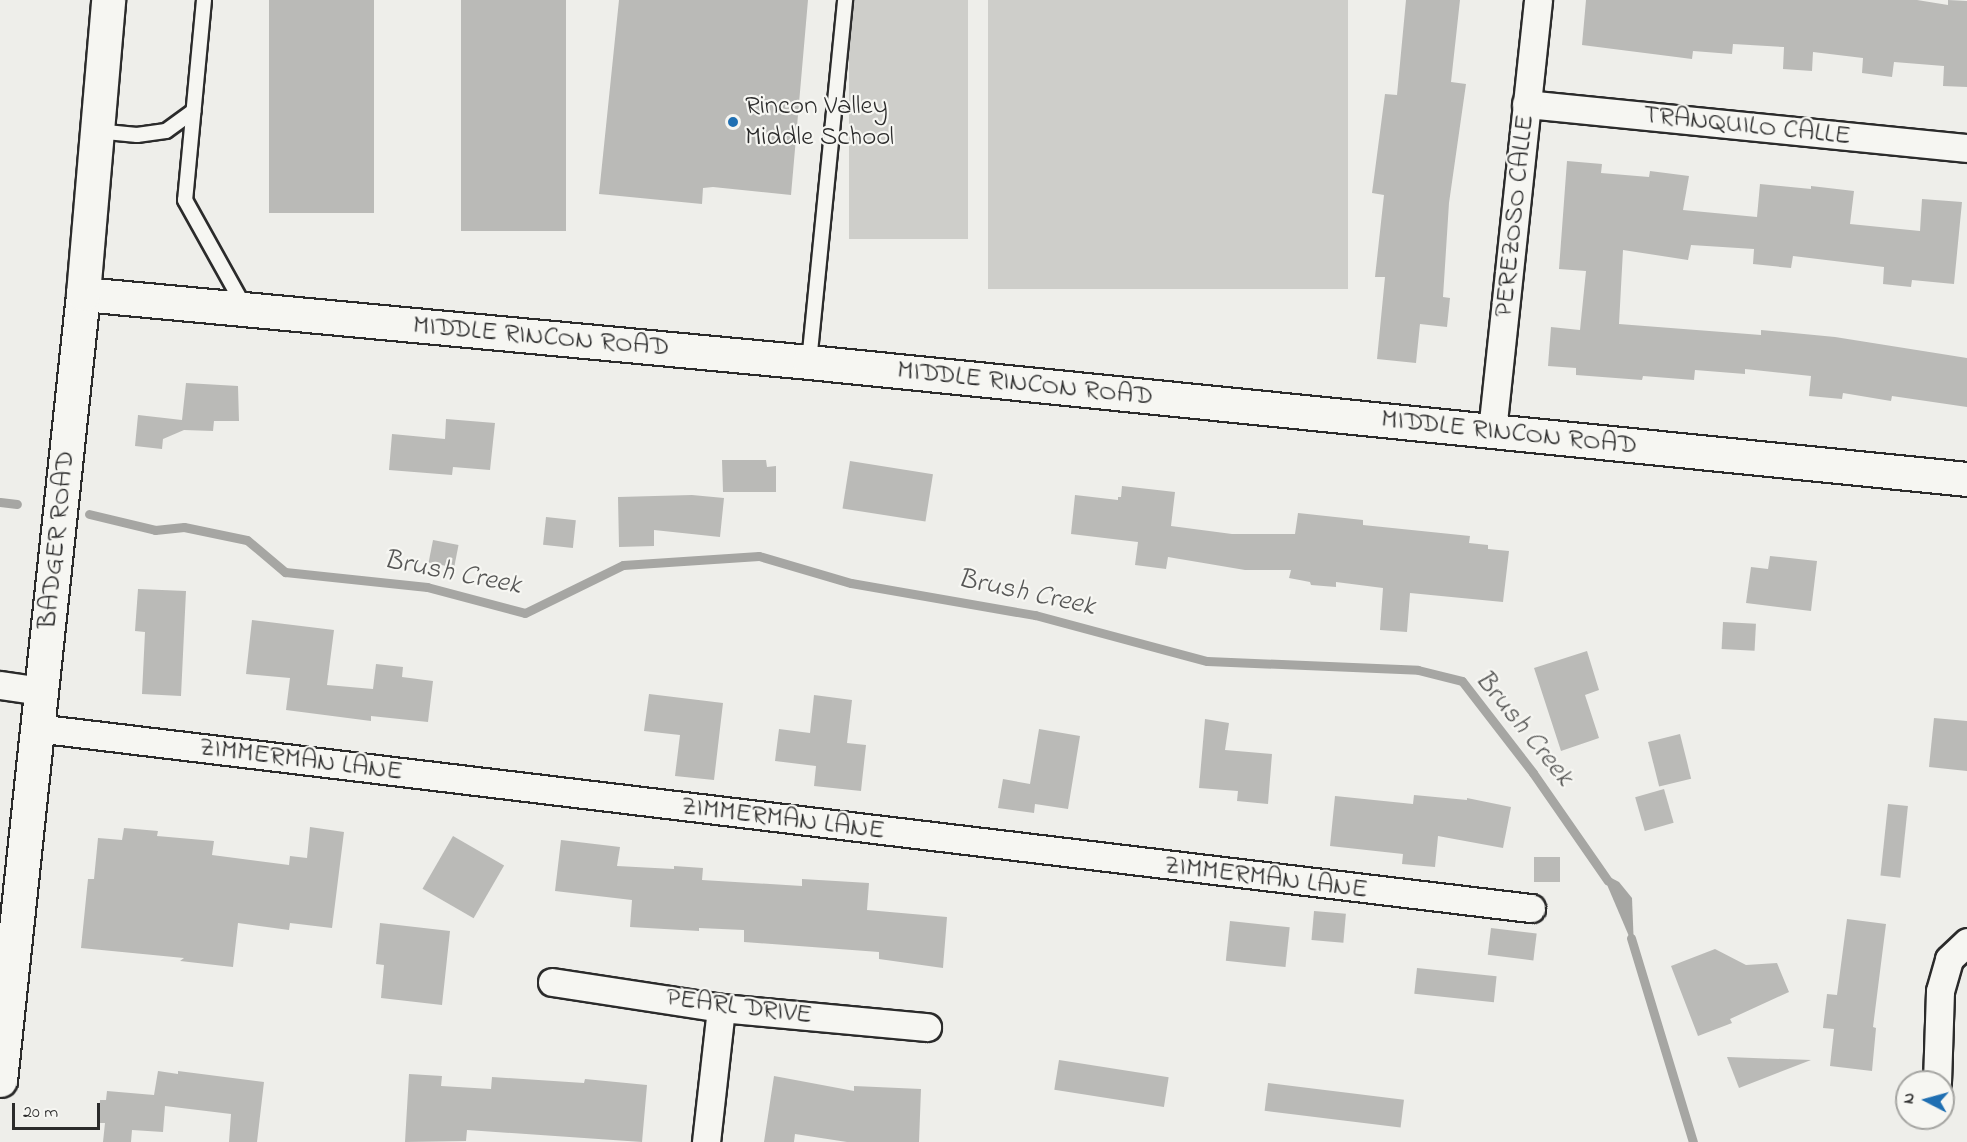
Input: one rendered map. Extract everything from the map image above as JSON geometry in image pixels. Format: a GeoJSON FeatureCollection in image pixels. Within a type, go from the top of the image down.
{"type":"FeatureCollection","features":[{"type":"Feature","properties":{"kind":"street","name":"BADGER ROAD"},"geometry":{"type":"LineString","coordinates":[[0,1080],[83,294],[108,0]]}},
{"type":"Feature","properties":{"kind":"street","name":"PEREZOSO CALLE"},"geometry":{"type":"LineString","coordinates":[[1492,431],[1538,0]]}},
{"type":"Feature","properties":{"kind":"street","name":"TRANQUILO CALLE"},"geometry":{"type":"LineString","coordinates":[[1526,104],[1967,148]]}},
{"type":"Feature","properties":{"kind":"street","name":"MIDDLE RINCON ROAD"},"geometry":{"type":"LineString","coordinates":[[83,294],[809,362],[1967,479]]}},
{"type":"Feature","properties":{"kind":"street"},"geometry":{"type":"LineString","coordinates":[[0,685],[40,691]]}},
{"type":"Feature","properties":{"kind":"street","name":"ZIMMERMAN LANE"},"geometry":{"type":"LineString","coordinates":[[36,728],[1531,908]]}},
{"type":"Feature","properties":{"kind":"street"},"geometry":{"type":"LineString","coordinates":[[1937,1070],[1940,991],[1949,959],[1967,942]]}},
{"type":"Feature","properties":{"kind":"street","name":"PEARL DRIVE"},"geometry":{"type":"LineString","coordinates":[[552,982],[721,1008],[927,1027]]}},
{"type":"Feature","properties":{"kind":"street"},"geometry":{"type":"LineString","coordinates":[[706,1142],[721,1008]]}},
{"type":"Feature","properties":{"kind":"lane"},"geometry":{"type":"LineString","coordinates":[[204,0],[185,200],[246,310]]}},
{"type":"Feature","properties":{"kind":"lane"},"geometry":{"type":"LineString","coordinates":[[809,362],[845,0]]}},
{"type":"Feature","properties":{"kind":"lane"},"geometry":{"type":"LineString","coordinates":[[96,131],[137,135],[166,131],[194,111]]}},
{"type":"Feature","properties":{"kind":"shaded area"},"geometry":{"type":"Polygon","coordinates":[[[849,0],[968,0],[968,239],[849,239],[849,0]]]}},
{"type":"Feature","properties":{"kind":"shaded area"},"geometry":{"type":"Polygon","coordinates":[[[988,0],[1348,0],[1348,289],[988,289],[988,0]]]}},
{"type":"Feature","properties":{"kind":"shaded area"},"geometry":{"type":"Polygon","coordinates":[[[1602,873],[1619,882],[1632,898],[1634,948],[1602,873]]]}},
{"type":"Feature","properties":{"kind":"building"},"geometry":{"type":"Polygon","coordinates":[[[269,0],[374,0],[374,213],[269,213],[269,0]]]}},
{"type":"Feature","properties":{"kind":"building"},"geometry":{"type":"Polygon","coordinates":[[[461,0],[566,0],[566,231],[461,231],[461,0]]]}},
{"type":"Feature","properties":{"kind":"building"},"geometry":{"type":"Polygon","coordinates":[[[619,0],[808,0],[791,195],[703,188],[702,204],[599,194],[619,0]]]}},
{"type":"Feature","properties":{"kind":"building"},"geometry":{"type":"Polygon","coordinates":[[[1406,0],[1460,0],[1451,82],[1466,84],[1449,203],[1443,297],[1450,298],[1447,327],[1420,324],[1416,363],[1377,359],[1385,277],[1375,277],[1384,195],[1372,193],[1385,94],[1397,95],[1406,0]]]}},
{"type":"Feature","properties":{"kind":"building"},"geometry":{"type":"Polygon","coordinates":[[[1586,0],[1917,0],[1948,5],[1948,0],[1967,1],[1967,87],[1943,86],[1944,66],[1894,62],[1892,77],[1862,73],[1863,58],[1813,52],[1812,71],[1783,69],[1784,47],[1733,44],[1732,54],[1693,51],[1692,59],[1582,45],[1586,0]]]}},
{"type":"Feature","properties":{"kind":"building"},"geometry":{"type":"Polygon","coordinates":[[[1567,161],[1602,164],[1601,173],[1649,177],[1650,171],[1689,176],[1683,210],[1757,217],[1760,184],[1811,189],[1811,186],[1854,191],[1850,224],[1920,231],[1922,199],[1962,202],[1954,284],[1912,280],[1911,287],[1883,284],[1884,267],[1793,256],[1791,268],[1753,264],[1754,249],[1691,245],[1688,260],[1623,250],[1619,324],[1761,335],[1761,330],[1835,337],[1967,358],[1967,407],[1892,396],[1891,401],[1843,393],[1842,399],[1809,396],[1811,376],[1745,369],[1745,374],[1695,370],[1694,380],[1643,376],[1642,380],[1576,375],[1576,368],[1548,366],[1551,327],[1580,330],[1586,271],[1559,269],[1567,161]]]}},
{"type":"Feature","properties":{"kind":"building"},"geometry":{"type":"Polygon","coordinates":[[[186,383],[238,386],[239,421],[214,421],[213,431],[184,430],[163,439],[162,449],[135,446],[138,415],[182,420],[186,383]]]}},
{"type":"Feature","properties":{"kind":"building"},"geometry":{"type":"Polygon","coordinates":[[[446,419],[495,423],[490,470],[453,467],[452,475],[389,470],[392,434],[445,439],[446,419]]]}},
{"type":"Feature","properties":{"kind":"building"},"geometry":{"type":"Polygon","coordinates":[[[722,460],[766,460],[767,467],[776,466],[776,492],[723,492],[722,460]]]}},
{"type":"Feature","properties":{"kind":"building"},"geometry":{"type":"Polygon","coordinates":[[[850,461],[933,474],[925,522],[842,508],[850,461]]]}},
{"type":"Feature","properties":{"kind":"building"},"geometry":{"type":"Polygon","coordinates":[[[1122,486],[1175,492],[1171,526],[1232,534],[1295,534],[1298,513],[1363,520],[1363,525],[1470,536],[1469,543],[1488,545],[1488,549],[1509,551],[1503,602],[1410,593],[1407,632],[1380,630],[1383,588],[1336,582],[1336,587],[1311,585],[1310,582],[1289,578],[1291,570],[1245,570],[1168,557],[1166,569],[1135,565],[1138,542],[1071,534],[1075,495],[1118,500],[1118,497],[1121,497],[1122,486]]]}},
{"type":"Feature","properties":{"kind":"building"},"geometry":{"type":"Polygon","coordinates":[[[692,495],[724,498],[720,537],[654,530],[654,546],[619,547],[618,497],[692,495]]]}},
{"type":"Feature","properties":{"kind":"building"},"geometry":{"type":"Polygon","coordinates":[[[546,517],[576,520],[573,548],[543,545],[546,517]]]}},
{"type":"Feature","properties":{"kind":"building"},"geometry":{"type":"Polygon","coordinates":[[[433,540],[459,545],[454,568],[429,563],[433,540]]]}},
{"type":"Feature","properties":{"kind":"building"},"geometry":{"type":"Polygon","coordinates":[[[1770,556],[1817,561],[1811,611],[1746,603],[1751,567],[1768,569],[1770,556]]]}},
{"type":"Feature","properties":{"kind":"building"},"geometry":{"type":"Polygon","coordinates":[[[138,589],[186,591],[181,696],[142,694],[145,632],[135,631],[138,589]]]}},
{"type":"Feature","properties":{"kind":"building"},"geometry":{"type":"Polygon","coordinates":[[[252,620],[334,630],[327,685],[373,689],[376,664],[403,667],[402,677],[433,681],[428,722],[371,716],[371,721],[286,710],[290,678],[246,674],[252,620]]]}},
{"type":"Feature","properties":{"kind":"building"},"geometry":{"type":"Polygon","coordinates":[[[1723,622],[1756,624],[1755,651],[1722,649],[1723,622]]]}},
{"type":"Feature","properties":{"kind":"building"},"geometry":{"type":"Polygon","coordinates":[[[1587,651],[1599,690],[1585,695],[1599,738],[1561,751],[1534,668],[1587,651]]]}},
{"type":"Feature","properties":{"kind":"building"},"geometry":{"type":"Polygon","coordinates":[[[649,694],[723,703],[714,780],[675,776],[680,735],[644,731],[649,694]]]}},
{"type":"Feature","properties":{"kind":"building"},"geometry":{"type":"Polygon","coordinates":[[[814,695],[852,700],[847,743],[866,745],[861,791],[814,786],[816,766],[775,761],[779,729],[810,733],[814,695]]]}},
{"type":"Feature","properties":{"kind":"building"},"geometry":{"type":"Polygon","coordinates":[[[1934,718],[1967,721],[1967,771],[1929,767],[1934,718]]]}},
{"type":"Feature","properties":{"kind":"building"},"geometry":{"type":"Polygon","coordinates":[[[1205,719],[1229,723],[1225,750],[1272,754],[1268,804],[1237,801],[1238,791],[1199,788],[1205,719]]]}},
{"type":"Feature","properties":{"kind":"building"},"geometry":{"type":"Polygon","coordinates":[[[1039,729],[1080,736],[1068,809],[1035,804],[1034,813],[998,808],[1003,779],[1030,784],[1039,729]]]}},
{"type":"Feature","properties":{"kind":"building"},"geometry":{"type":"Polygon","coordinates":[[[1680,734],[1691,779],[1659,787],[1648,742],[1680,734]]]}},
{"type":"Feature","properties":{"kind":"building"},"geometry":{"type":"Polygon","coordinates":[[[1664,789],[1674,823],[1645,831],[1635,797],[1664,789]]]}},
{"type":"Feature","properties":{"kind":"building"},"geometry":{"type":"Polygon","coordinates":[[[1414,795],[1467,800],[1467,798],[1511,807],[1503,848],[1438,836],[1435,867],[1402,864],[1403,854],[1330,846],[1335,796],[1413,804],[1414,795]]]}},
{"type":"Feature","properties":{"kind":"building"},"geometry":{"type":"Polygon","coordinates":[[[1888,804],[1908,806],[1900,878],[1880,876],[1888,804]]]}},
{"type":"Feature","properties":{"kind":"building"},"geometry":{"type":"Polygon","coordinates":[[[310,827],[344,832],[332,928],[290,923],[289,930],[238,923],[233,967],[180,961],[184,958],[81,948],[88,879],[94,879],[98,838],[122,840],[124,828],[158,831],[157,836],[214,841],[212,855],[289,865],[290,856],[307,858],[310,827]]]}},
{"type":"Feature","properties":{"kind":"building"},"geometry":{"type":"Polygon","coordinates":[[[453,836],[504,866],[474,918],[422,889],[453,836]]]}},
{"type":"Feature","properties":{"kind":"building"},"geometry":{"type":"Polygon","coordinates":[[[561,840],[620,847],[617,866],[703,868],[702,880],[802,886],[802,879],[869,883],[867,910],[947,917],[943,968],[879,959],[879,952],[744,942],[744,930],[699,928],[699,931],[630,927],[632,900],[555,891],[561,840]]]}},
{"type":"Feature","properties":{"kind":"building"},"geometry":{"type":"Polygon","coordinates":[[[1534,857],[1560,857],[1560,882],[1534,882],[1534,857]]]}},
{"type":"Feature","properties":{"kind":"building"},"geometry":{"type":"Polygon","coordinates":[[[1314,911],[1346,914],[1343,943],[1311,940],[1314,911]]]}},
{"type":"Feature","properties":{"kind":"building"},"geometry":{"type":"Polygon","coordinates":[[[1847,919],[1886,924],[1873,1027],[1876,1028],[1872,1071],[1830,1066],[1834,1029],[1823,1028],[1827,994],[1837,995],[1847,919]]]}},
{"type":"Feature","properties":{"kind":"building"},"geometry":{"type":"Polygon","coordinates":[[[1230,921],[1290,927],[1285,967],[1226,961],[1230,921]]]}},
{"type":"Feature","properties":{"kind":"building"},"geometry":{"type":"Polygon","coordinates":[[[380,923],[450,931],[442,1005],[381,998],[384,965],[376,964],[380,923]]]}},
{"type":"Feature","properties":{"kind":"building"},"geometry":{"type":"Polygon","coordinates":[[[1491,928],[1537,934],[1533,960],[1488,955],[1491,928]]]}},
{"type":"Feature","properties":{"kind":"building"},"geometry":{"type":"Polygon","coordinates":[[[1715,949],[1746,965],[1777,963],[1789,992],[1730,1019],[1732,1023],[1698,1036],[1671,966],[1715,949]]]}},
{"type":"Feature","properties":{"kind":"building"},"geometry":{"type":"Polygon","coordinates":[[[1417,968],[1497,976],[1494,1002],[1414,994],[1417,968]]]}},
{"type":"Feature","properties":{"kind":"building"},"geometry":{"type":"Polygon","coordinates":[[[1727,1057],[1811,1060],[1739,1088],[1727,1057]]]}},
{"type":"Feature","properties":{"kind":"building"},"geometry":{"type":"Polygon","coordinates":[[[1059,1060],[1169,1077],[1164,1107],[1054,1090],[1059,1060]]]}},
{"type":"Feature","properties":{"kind":"building"},"geometry":{"type":"Polygon","coordinates":[[[158,1071],[178,1074],[178,1071],[264,1082],[257,1142],[229,1142],[231,1114],[165,1106],[163,1132],[132,1130],[131,1142],[103,1142],[105,1123],[99,1123],[100,1100],[106,1100],[107,1091],[154,1095],[158,1071]]]}},
{"type":"Feature","properties":{"kind":"building"},"geometry":{"type":"Polygon","coordinates":[[[409,1074],[442,1076],[441,1086],[491,1089],[492,1077],[584,1083],[585,1079],[647,1085],[642,1142],[467,1130],[466,1141],[405,1142],[409,1074]]]}},
{"type":"Feature","properties":{"kind":"building"},"geometry":{"type":"Polygon","coordinates":[[[774,1076],[854,1091],[854,1086],[921,1089],[919,1142],[847,1142],[795,1134],[794,1142],[764,1142],[774,1076]]]}},
{"type":"Feature","properties":{"kind":"building"},"geometry":{"type":"Polygon","coordinates":[[[1268,1083],[1404,1100],[1401,1127],[1265,1111],[1268,1083]]]}},
{"type":"Feature","properties":{"kind":"waterway","name":"Brush Creek"},"geometry":{"type":"LineString","coordinates":[[0,502],[17,504]]}},
{"type":"Feature","properties":{"kind":"waterway","name":"Brush Creek"},"geometry":{"type":"LineString","coordinates":[[89,514],[155,530],[184,527],[247,540],[285,572],[427,587],[525,613],[623,565],[759,556],[851,583],[1035,615],[1207,661],[1418,670],[1462,681],[1533,773],[1608,881]]}},
{"type":"Feature","properties":{"kind":"waterway","name":"Brush Creek"},"geometry":{"type":"LineString","coordinates":[[1631,938],[1693,1142]]}},
{"type":"Feature","properties":{"kind":"place","name":"Rincon Valley Middle School"},"geometry":{"type":"Point","coordinates":[733,122]}}]}
